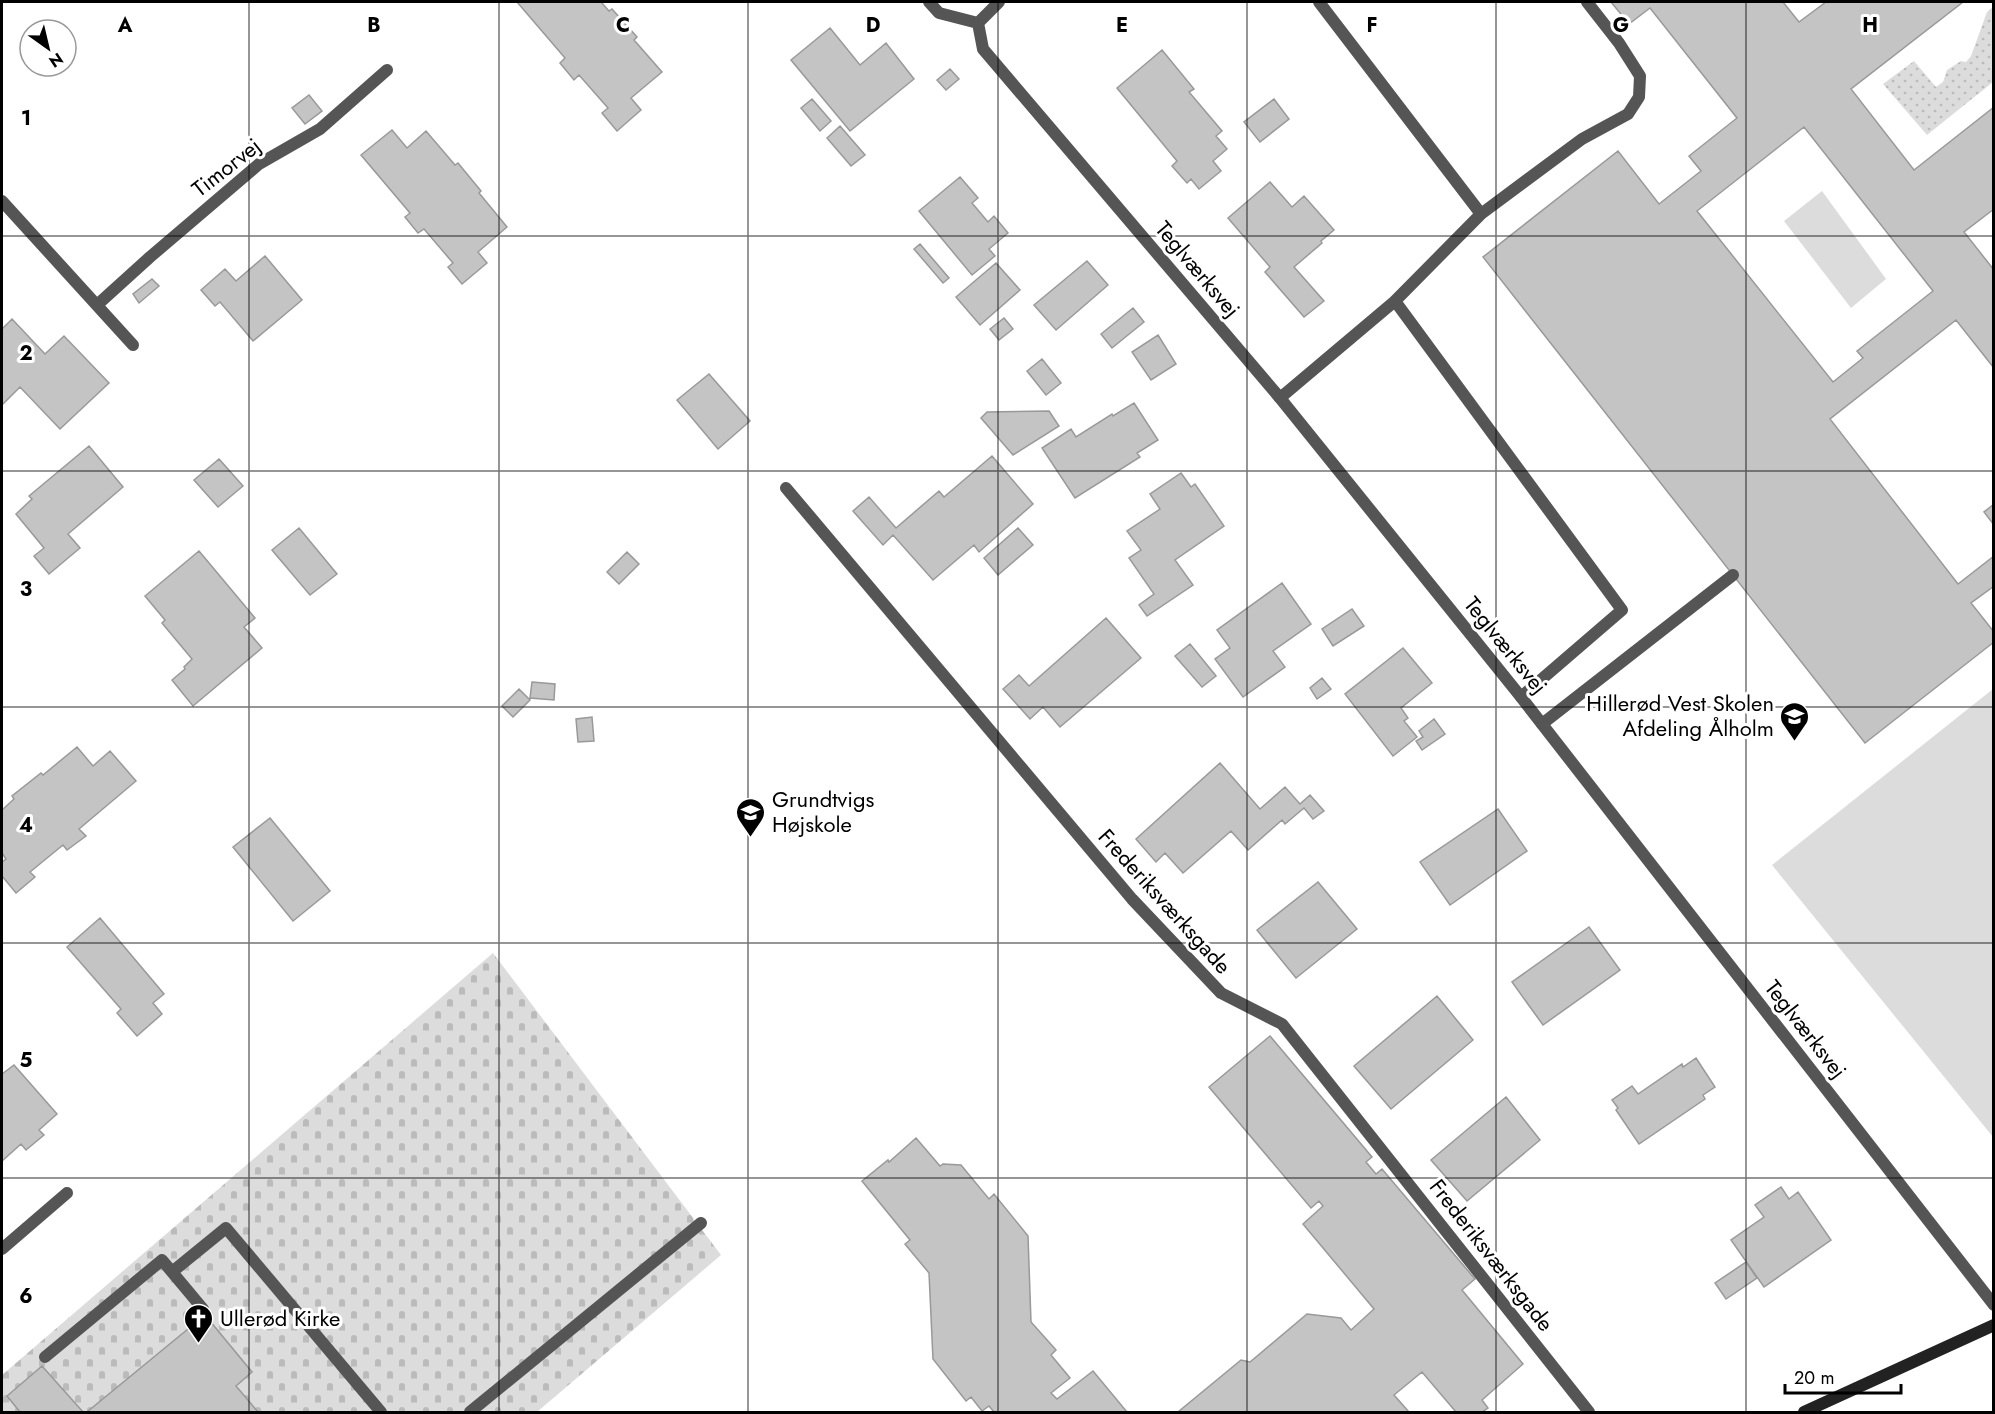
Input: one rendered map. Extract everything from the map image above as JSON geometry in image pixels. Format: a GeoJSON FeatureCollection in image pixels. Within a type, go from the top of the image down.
{"type":"FeatureCollection","features":[{"type":"Feature","properties":{"kind":"street"},"geometry":{"type":"LineString","coordinates":[[928,2],[939,13],[978,23],[999,2]]}},
{"type":"Feature","properties":{"kind":"street"},"geometry":{"type":"LineString","coordinates":[[1319,2],[1481,214]]}},
{"type":"Feature","properties":{"kind":"street"},"geometry":{"type":"LineString","coordinates":[[1280,398],[1395,301],[1481,214],[1582,139],[1628,114],[1639,97],[1640,76],[1619,43],[1587,2]]}},
{"type":"Feature","properties":{"kind":"street","name":"Teglværksvej"},"geometry":{"type":"LineString","coordinates":[[978,23],[983,49],[1280,398],[1521,697],[1994,1305]]}},
{"type":"Feature","properties":{"kind":"street","name":"Timorvej"},"geometry":{"type":"LineString","coordinates":[[97,305],[259,164],[320,129],[387,70]]}},
{"type":"Feature","properties":{"kind":"street"},"geometry":{"type":"LineString","coordinates":[[2,201],[133,345]]}},
{"type":"Feature","properties":{"kind":"street"},"geometry":{"type":"LineString","coordinates":[[1395,301],[1622,610],[1521,697]]}},
{"type":"Feature","properties":{"kind":"street","name":"Frederiksværksgade"},"geometry":{"type":"LineString","coordinates":[[786,488],[1132,900],[1221,993],[1282,1024],[1588,1413]]}},
{"type":"Feature","properties":{"kind":"street"},"geometry":{"type":"LineString","coordinates":[[1542,724],[1732,575]]}},
{"type":"Feature","properties":{"kind":"street"},"geometry":{"type":"LineString","coordinates":[[2,1249],[67,1193]]}},
{"type":"Feature","properties":{"kind":"street"},"geometry":{"type":"LineString","coordinates":[[470,1413],[701,1223]]}},
{"type":"Feature","properties":{"kind":"street"},"geometry":{"type":"LineString","coordinates":[[172,1272],[226,1228],[381,1413]]}},
{"type":"Feature","properties":{"kind":"street"},"geometry":{"type":"LineString","coordinates":[[45,1357],[162,1260],[203,1309]]}},
{"type":"Feature","properties":{"kind":"street"},"geometry":{"type":"LineString","coordinates":[[1804,1413],[1994,1325]]}},
{"type":"Feature","properties":{"kind":"green space"},"geometry":{"type":"Polygon","coordinates":[[[1993,7],[1993,82],[1927,135],[1883,84],[1914,61],[1936,87],[1943,82],[1947,70],[1961,61],[1966,62],[1971,56],[1987,12],[1993,7]]]}},
{"type":"Feature","properties":{"kind":"green space"},"geometry":{"type":"Polygon","coordinates":[[[1822,191],[1886,279],[1851,308],[1784,221],[1822,191]]]}},
{"type":"Feature","properties":{"kind":"green space"},"geometry":{"type":"Polygon","coordinates":[[[1993,689],[1993,1137],[1772,865],[1993,689]]]}},
{"type":"Feature","properties":{"kind":"green space"},"geometry":{"type":"Polygon","coordinates":[[[493,953],[721,1255],[537,1412],[2,1412],[2,1375],[493,953]]]}},
{"type":"Feature","properties":{"kind":"building"},"geometry":{"type":"Polygon","coordinates":[[[517,2],[601,2],[609,11],[612,9],[637,37],[634,40],[662,72],[631,98],[641,110],[617,131],[602,113],[608,108],[579,75],[574,80],[560,63],[565,58],[517,2]]]}},
{"type":"Feature","properties":{"kind":"building"},"geometry":{"type":"Polygon","coordinates":[[[1611,2],[1783,2],[1799,22],[1826,2],[1963,2],[1851,89],[1914,170],[1994,107],[1994,209],[1964,232],[1994,270],[1994,368],[1956,320],[1830,419],[1958,584],[1994,556],[1994,586],[1971,603],[1994,632],[1994,642],[1865,743],[1483,257],[1618,151],[1659,204],[1701,171],[1689,156],[1737,118],[1650,8],[1629,24],[1611,2]],[[1804,127],[1697,211],[1833,382],[1863,358],[1857,351],[1933,291],[1804,127]]]}},
{"type":"Feature","properties":{"kind":"building"},"geometry":{"type":"Polygon","coordinates":[[[830,28],[860,65],[886,43],[914,79],[850,131],[791,60],[830,28]]]}},
{"type":"Feature","properties":{"kind":"building"},"geometry":{"type":"Polygon","coordinates":[[[1162,50],[1194,89],[1189,92],[1222,131],[1216,136],[1227,149],[1213,161],[1221,171],[1199,189],[1191,179],[1187,183],[1172,166],[1177,161],[1117,88],[1162,50]]]}},
{"type":"Feature","properties":{"kind":"building"},"geometry":{"type":"Polygon","coordinates":[[[950,69],[959,79],[946,90],[937,80],[950,69]]]}},
{"type":"Feature","properties":{"kind":"building"},"geometry":{"type":"Polygon","coordinates":[[[309,95],[322,111],[305,124],[292,108],[309,95]]]}},
{"type":"Feature","properties":{"kind":"building"},"geometry":{"type":"Polygon","coordinates":[[[812,99],[831,121],[820,131],[801,108],[812,99]]]}},
{"type":"Feature","properties":{"kind":"building"},"geometry":{"type":"Polygon","coordinates":[[[1274,99],[1289,119],[1260,142],[1244,122],[1274,99]]]}},
{"type":"Feature","properties":{"kind":"building"},"geometry":{"type":"Polygon","coordinates":[[[840,126],[865,155],[851,166],[827,138],[840,126]]]}},
{"type":"Feature","properties":{"kind":"building"},"geometry":{"type":"Polygon","coordinates":[[[392,130],[407,148],[426,131],[455,165],[458,163],[507,227],[478,252],[487,263],[462,284],[448,267],[453,263],[424,229],[418,233],[405,217],[410,213],[361,155],[392,130]]]}},
{"type":"Feature","properties":{"kind":"building"},"geometry":{"type":"Polygon","coordinates":[[[960,177],[978,198],[972,203],[988,222],[994,216],[1008,233],[989,249],[995,256],[972,275],[919,211],[960,177]]]}},
{"type":"Feature","properties":{"kind":"building"},"geometry":{"type":"Polygon","coordinates":[[[1270,182],[1292,207],[1304,196],[1334,230],[1294,267],[1324,301],[1304,317],[1265,272],[1270,267],[1228,218],[1270,182]]]}},
{"type":"Feature","properties":{"kind":"building"},"geometry":{"type":"Polygon","coordinates":[[[920,244],[949,278],[943,283],[914,249],[920,244]]]}},
{"type":"Feature","properties":{"kind":"building"},"geometry":{"type":"Polygon","coordinates":[[[265,256],[302,300],[253,341],[220,302],[215,306],[201,290],[225,269],[236,281],[265,256]]]}},
{"type":"Feature","properties":{"kind":"building"},"geometry":{"type":"Polygon","coordinates":[[[1087,261],[1108,285],[1056,330],[1034,305],[1087,261]]]}},
{"type":"Feature","properties":{"kind":"building"},"geometry":{"type":"Polygon","coordinates":[[[996,263],[1020,290],[980,325],[956,297],[996,263]]]}},
{"type":"Feature","properties":{"kind":"building"},"geometry":{"type":"Polygon","coordinates":[[[152,279],[159,286],[139,303],[133,294],[152,279]]]}},
{"type":"Feature","properties":{"kind":"building"},"geometry":{"type":"Polygon","coordinates":[[[1133,308],[1144,322],[1112,348],[1101,334],[1133,308]]]}},
{"type":"Feature","properties":{"kind":"building"},"geometry":{"type":"Polygon","coordinates":[[[1004,318],[1013,329],[999,340],[990,329],[1004,318]]]}},
{"type":"Feature","properties":{"kind":"building"},"geometry":{"type":"Polygon","coordinates":[[[12,319],[45,354],[64,336],[109,383],[60,429],[20,387],[2,405],[2,329],[12,319]]]}},
{"type":"Feature","properties":{"kind":"building"},"geometry":{"type":"Polygon","coordinates":[[[1158,335],[1176,364],[1151,380],[1132,352],[1158,335]]]}},
{"type":"Feature","properties":{"kind":"building"},"geometry":{"type":"Polygon","coordinates":[[[1042,359],[1061,383],[1046,395],[1027,371],[1042,359]]]}},
{"type":"Feature","properties":{"kind":"building"},"geometry":{"type":"Polygon","coordinates":[[[709,374],[750,421],[718,449],[677,400],[709,374]]]}},
{"type":"Feature","properties":{"kind":"building"},"geometry":{"type":"Polygon","coordinates":[[[1134,403],[1158,440],[1137,453],[1140,457],[1075,498],[1042,448],[1071,429],[1076,437],[1134,403]]]}},
{"type":"Feature","properties":{"kind":"building"},"geometry":{"type":"Polygon","coordinates":[[[1049,411],[1059,426],[1013,455],[981,418],[987,412],[1049,411]]]}},
{"type":"Feature","properties":{"kind":"building"},"geometry":{"type":"Polygon","coordinates":[[[89,446],[123,487],[68,534],[80,548],[49,574],[34,556],[44,548],[16,514],[32,499],[29,496],[89,446]]]}},
{"type":"Feature","properties":{"kind":"building"},"geometry":{"type":"Polygon","coordinates":[[[992,456],[1033,504],[979,552],[974,545],[933,580],[893,535],[883,545],[853,511],[869,497],[896,528],[939,491],[944,497],[992,456]]]}},
{"type":"Feature","properties":{"kind":"building"},"geometry":{"type":"Polygon","coordinates":[[[219,459],[243,486],[218,507],[194,480],[219,459]]]}},
{"type":"Feature","properties":{"kind":"building"},"geometry":{"type":"Polygon","coordinates":[[[1181,473],[1191,487],[1195,484],[1224,526],[1175,560],[1193,585],[1147,616],[1139,605],[1154,594],[1129,558],[1141,550],[1127,531],[1160,509],[1150,494],[1181,473]]]}},
{"type":"Feature","properties":{"kind":"building"},"geometry":{"type":"Polygon","coordinates":[[[1994,504],[1994,525],[1984,512],[1994,504]]]}},
{"type":"Feature","properties":{"kind":"building"},"geometry":{"type":"Polygon","coordinates":[[[299,528],[337,574],[310,595],[272,550],[299,528]]]}},
{"type":"Feature","properties":{"kind":"building"},"geometry":{"type":"Polygon","coordinates":[[[1018,528],[1033,545],[998,575],[984,558],[1018,528]]]}},
{"type":"Feature","properties":{"kind":"building"},"geometry":{"type":"Polygon","coordinates":[[[199,551],[255,618],[244,627],[262,648],[193,706],[172,680],[185,669],[184,667],[192,659],[162,623],[165,620],[145,596],[199,551]]]}},
{"type":"Feature","properties":{"kind":"building"},"geometry":{"type":"Polygon","coordinates":[[[627,552],[639,564],[619,584],[607,572],[627,552]]]}},
{"type":"Feature","properties":{"kind":"building"},"geometry":{"type":"Polygon","coordinates":[[[1282,583],[1311,624],[1273,651],[1285,667],[1243,697],[1215,659],[1230,648],[1217,630],[1282,583]]]}},
{"type":"Feature","properties":{"kind":"building"},"geometry":{"type":"Polygon","coordinates":[[[1352,609],[1364,626],[1333,646],[1322,629],[1352,609]]]}},
{"type":"Feature","properties":{"kind":"building"},"geometry":{"type":"Polygon","coordinates":[[[1106,618],[1141,658],[1060,727],[1043,707],[1030,719],[1003,689],[1019,675],[1029,686],[1106,618]]]}},
{"type":"Feature","properties":{"kind":"building"},"geometry":{"type":"Polygon","coordinates":[[[1190,644],[1216,676],[1202,687],[1175,656],[1190,644]]]}},
{"type":"Feature","properties":{"kind":"building"},"geometry":{"type":"Polygon","coordinates":[[[1403,648],[1432,683],[1401,708],[1408,718],[1404,721],[1417,737],[1393,756],[1345,694],[1403,648]]]}},
{"type":"Feature","properties":{"kind":"building"},"geometry":{"type":"Polygon","coordinates":[[[1322,678],[1331,689],[1317,699],[1310,688],[1322,678]]]}},
{"type":"Feature","properties":{"kind":"building"},"geometry":{"type":"Polygon","coordinates":[[[532,682],[555,684],[554,700],[530,698],[532,682]]]}},
{"type":"Feature","properties":{"kind":"building"},"geometry":{"type":"Polygon","coordinates":[[[519,689],[530,700],[513,717],[502,706],[519,689]]]}},
{"type":"Feature","properties":{"kind":"building"},"geometry":{"type":"Polygon","coordinates":[[[592,717],[594,741],[578,742],[576,719],[592,717]]]}},
{"type":"Feature","properties":{"kind":"building"},"geometry":{"type":"Polygon","coordinates":[[[1434,719],[1445,734],[1422,750],[1416,741],[1423,737],[1419,731],[1434,719]]]}},
{"type":"Feature","properties":{"kind":"building"},"geometry":{"type":"Polygon","coordinates":[[[77,747],[93,766],[110,751],[136,781],[79,829],[86,836],[67,850],[63,845],[30,872],[35,877],[16,893],[2,876],[2,862],[6,859],[2,853],[2,810],[14,799],[12,796],[41,773],[43,775],[77,747]]]}},
{"type":"Feature","properties":{"kind":"building"},"geometry":{"type":"Polygon","coordinates":[[[1220,763],[1260,809],[1285,787],[1300,804],[1310,795],[1324,811],[1313,819],[1304,808],[1285,824],[1282,820],[1248,850],[1231,831],[1183,873],[1165,853],[1156,862],[1136,839],[1220,763]]]}},
{"type":"Feature","properties":{"kind":"building"},"geometry":{"type":"Polygon","coordinates":[[[1498,809],[1527,851],[1450,905],[1420,862],[1498,809]]]}},
{"type":"Feature","properties":{"kind":"building"},"geometry":{"type":"Polygon","coordinates":[[[270,818],[330,891],[293,921],[233,847],[270,818]]]}},
{"type":"Feature","properties":{"kind":"building"},"geometry":{"type":"Polygon","coordinates":[[[1318,882],[1357,929],[1296,978],[1257,930],[1318,882]]]}},
{"type":"Feature","properties":{"kind":"building"},"geometry":{"type":"Polygon","coordinates":[[[100,918],[164,994],[153,1003],[162,1014],[137,1036],[117,1013],[121,1009],[67,947],[100,918]]]}},
{"type":"Feature","properties":{"kind":"building"},"geometry":{"type":"Polygon","coordinates":[[[1589,927],[1620,970],[1543,1025],[1512,982],[1589,927]]]}},
{"type":"Feature","properties":{"kind":"building"},"geometry":{"type":"Polygon","coordinates":[[[1437,996],[1473,1040],[1391,1109],[1354,1066],[1437,996]]]}},
{"type":"Feature","properties":{"kind":"building"},"geometry":{"type":"Polygon","coordinates":[[[1270,1036],[1372,1157],[1366,1162],[1376,1174],[1382,1169],[1475,1279],[1462,1290],[1523,1364],[1482,1400],[1488,1408],[1482,1412],[1456,1412],[1422,1372],[1394,1395],[1409,1412],[1178,1412],[1241,1360],[1250,1362],[1307,1314],[1341,1318],[1351,1330],[1374,1309],[1303,1224],[1323,1206],[1319,1201],[1311,1208],[1209,1087],[1270,1036]]]}},
{"type":"Feature","properties":{"kind":"building"},"geometry":{"type":"Polygon","coordinates":[[[1696,1058],[1715,1087],[1703,1095],[1705,1099],[1639,1144],[1616,1110],[1618,1108],[1612,1100],[1632,1086],[1638,1094],[1682,1064],[1683,1067],[1696,1058]]]}},
{"type":"Feature","properties":{"kind":"building"},"geometry":{"type":"Polygon","coordinates":[[[14,1065],[57,1114],[39,1130],[44,1135],[26,1150],[21,1144],[2,1161],[2,1074],[14,1065]]]}},
{"type":"Feature","properties":{"kind":"building"},"geometry":{"type":"Polygon","coordinates":[[[1506,1097],[1540,1140],[1467,1201],[1431,1160],[1506,1097]]]}},
{"type":"Feature","properties":{"kind":"building"},"geometry":{"type":"Polygon","coordinates":[[[916,1138],[940,1166],[943,1164],[961,1165],[989,1199],[994,1194],[1028,1236],[1031,1322],[1056,1350],[1051,1355],[1070,1378],[1051,1393],[1057,1399],[1093,1371],[1127,1412],[994,1412],[989,1406],[982,1411],[971,1397],[966,1401],[933,1359],[929,1273],[905,1244],[910,1240],[862,1181],[888,1160],[889,1162],[916,1138]]]}},
{"type":"Feature","properties":{"kind":"building"},"geometry":{"type":"Polygon","coordinates":[[[1781,1187],[1789,1199],[1798,1192],[1831,1240],[1764,1287],[1731,1240],[1764,1217],[1755,1205],[1781,1187]]]}},
{"type":"Feature","properties":{"kind":"building"},"geometry":{"type":"Polygon","coordinates":[[[1746,1262],[1757,1278],[1726,1299],[1715,1283],[1746,1262]]]}},
{"type":"Feature","properties":{"kind":"building","name":"Ullerød Kirke"},"geometry":{"type":"Polygon","coordinates":[[[205,1315],[252,1372],[236,1386],[258,1412],[87,1412],[205,1315]]]}},
{"type":"Feature","properties":{"kind":"building"},"geometry":{"type":"Polygon","coordinates":[[[42,1366],[83,1412],[20,1412],[7,1396],[42,1366]]]}},
{"type":"Feature","properties":{"kind":"place","name":"Hillerød Vest Skolen Afdeling Ålholm"},"geometry":{"type":"Point","coordinates":[1795,742]}},
{"type":"Feature","properties":{"kind":"place","name":"Grundtvigs Højskole"},"geometry":{"type":"Point","coordinates":[751,838]}},
{"type":"Feature","properties":{"kind":"place","name":"Ullerød Kirke"},"geometry":{"type":"Point","coordinates":[199,1344]}}]}
